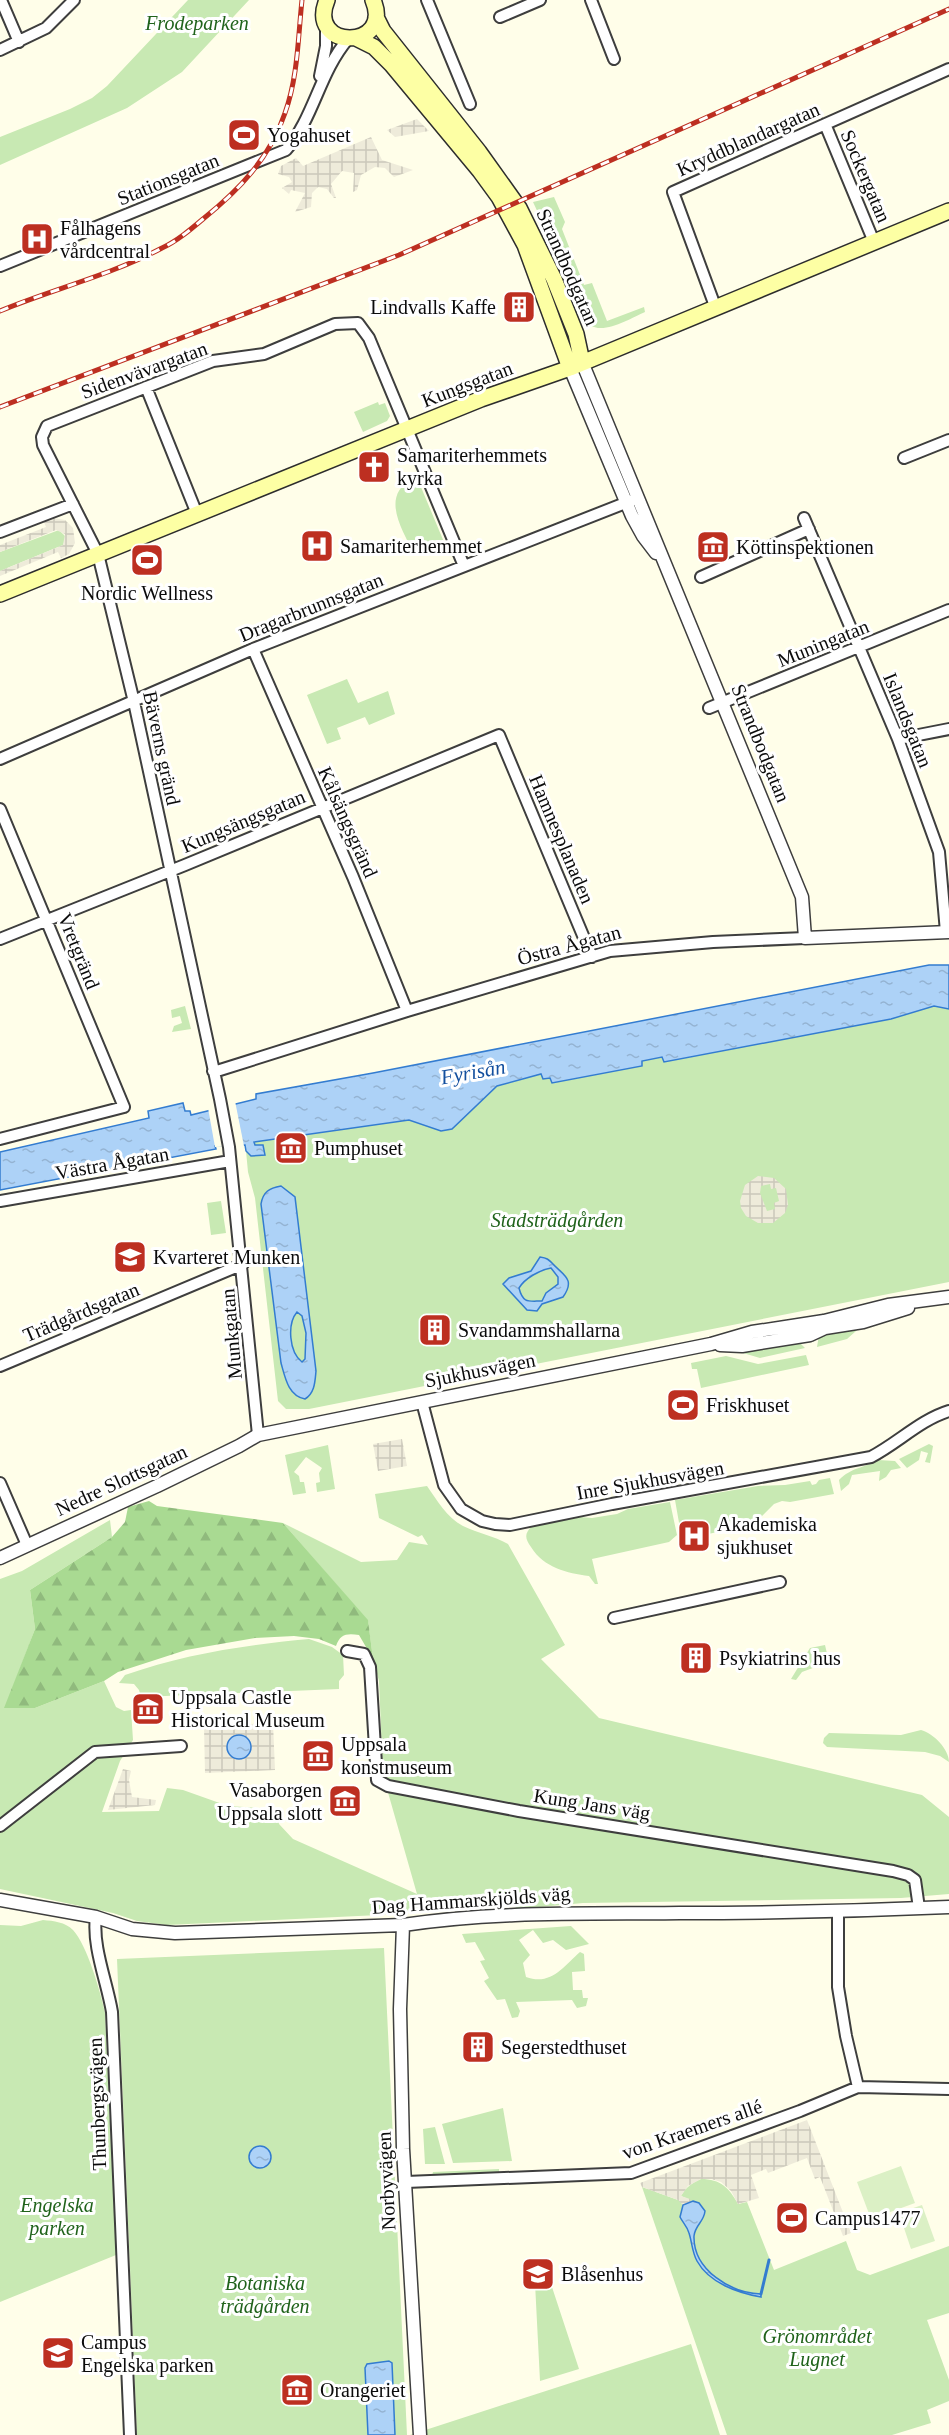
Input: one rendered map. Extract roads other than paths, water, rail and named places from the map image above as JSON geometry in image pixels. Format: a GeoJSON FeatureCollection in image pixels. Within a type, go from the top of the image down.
{"type":"FeatureCollection","features":[{"type":"Feature","properties":{"kind":"main road"},"geometry":{"type":"LineString","coordinates":[[352,38],[367,32],[376,17],[373,0]]}},
{"type":"Feature","properties":{"kind":"main road"},"geometry":{"type":"LineString","coordinates":[[325,1],[326,23]]}},
{"type":"Feature","properties":{"kind":"main road","name":"Strandbodgatan"},"geometry":{"type":"LineString","coordinates":[[376,17],[383,31],[479,152],[519,208],[554,279],[576,334],[576,364]]}},
{"type":"Feature","properties":{"kind":"main road","name":"Strandbodgatan"},"geometry":{"type":"LineString","coordinates":[[326,23],[335,34],[374,47],[392,65],[496,193],[525,245],[576,364]]}},
{"type":"Feature","properties":{"kind":"main road","name":"Kungsgatan"},"geometry":{"type":"LineString","coordinates":[[0,594],[481,399],[576,364],[949,211]]}},
{"type":"Feature","properties":{"kind":"street"},"geometry":{"type":"LineString","coordinates":[[1,0],[19,42]]}},
{"type":"Feature","properties":{"kind":"street"},"geometry":{"type":"LineString","coordinates":[[0,50],[46,28],[74,0]]}},
{"type":"Feature","properties":{"kind":"street"},"geometry":{"type":"LineString","coordinates":[[428,0],[470,104]]}},
{"type":"Feature","properties":{"kind":"street"},"geometry":{"type":"LineString","coordinates":[[500,17],[540,0]]}},
{"type":"Feature","properties":{"kind":"street"},"geometry":{"type":"LineString","coordinates":[[591,0],[614,59]]}},
{"type":"Feature","properties":{"kind":"street","name":"Stationsgatan"},"geometry":{"type":"LineString","coordinates":[[317,91],[326,46],[326,23]]}},
{"type":"Feature","properties":{"kind":"street","name":"Stationsgatan"},"geometry":{"type":"LineString","coordinates":[[0,266],[286,150],[304,124],[317,91],[336,54],[352,38]]}},
{"type":"Feature","properties":{"kind":"street","name":"Kryddblandargatan"},"geometry":{"type":"LineString","coordinates":[[715,306],[674,192],[949,69]]}},
{"type":"Feature","properties":{"kind":"street","name":"Sockergatan"},"geometry":{"type":"LineString","coordinates":[[825,124],[874,242]]}},
{"type":"Feature","properties":{"kind":"street","name":"Sidenvävargatan"},"geometry":{"type":"LineString","coordinates":[[47,426],[213,361],[264,354],[335,324],[358,323],[369,338],[408,430]]}},
{"type":"Feature","properties":{"kind":"street","name":"Strandbodgatan"},"geometry":{"type":"LineString","coordinates":[[576,364],[638,498],[802,897],[805,938]]}},
{"type":"Feature","properties":{"kind":"street","name":"Strandbodgatan"},"geometry":{"type":"LineString","coordinates":[[576,364],[637,528],[666,566]]}},
{"type":"Feature","properties":{"kind":"street"},"geometry":{"type":"LineString","coordinates":[[146,387],[197,514]]}},
{"type":"Feature","properties":{"kind":"street","name":"Bäverns gränd"},"geometry":{"type":"LineString","coordinates":[[47,426],[42,437],[43,445],[98,554],[134,702],[218,1094]]}},
{"type":"Feature","properties":{"kind":"street"},"geometry":{"type":"LineString","coordinates":[[408,430],[464,566]]}},
{"type":"Feature","properties":{"kind":"street"},"geometry":{"type":"LineString","coordinates":[[904,458],[949,440]]}},
{"type":"Feature","properties":{"kind":"street","name":"Dragarbrunnsgatan"},"geometry":{"type":"LineString","coordinates":[[0,759],[253,649],[638,498]]}},
{"type":"Feature","properties":{"kind":"street"},"geometry":{"type":"LineString","coordinates":[[0,532],[73,504]]}},
{"type":"Feature","properties":{"kind":"street","name":"Islandsgatan"},"geometry":{"type":"LineString","coordinates":[[804,518],[898,739],[939,852],[948,932]]}},
{"type":"Feature","properties":{"kind":"street"},"geometry":{"type":"LineString","coordinates":[[701,577],[809,529]]}},
{"type":"Feature","properties":{"kind":"street","name":"Muningatan"},"geometry":{"type":"LineString","coordinates":[[709,708],[949,610]]}},
{"type":"Feature","properties":{"kind":"street","name":"Kålsängsgränd"},"geometry":{"type":"LineString","coordinates":[[253,649],[353,877],[407,1011]]}},
{"type":"Feature","properties":{"kind":"street"},"geometry":{"type":"LineString","coordinates":[[898,739],[949,729]]}},
{"type":"Feature","properties":{"kind":"street","name":"Kungsängsgatan"},"geometry":{"type":"LineString","coordinates":[[0,939],[49,924],[499,735]]}},
{"type":"Feature","properties":{"kind":"street","name":"Hamnesplanaden"},"geometry":{"type":"LineString","coordinates":[[499,735],[592,957]]}},
{"type":"Feature","properties":{"kind":"street","name":"Vretgränd"},"geometry":{"type":"LineString","coordinates":[[0,809],[124,1107],[0,1139]]}},
{"type":"Feature","properties":{"kind":"street","name":"Östra Ågatan"},"geometry":{"type":"LineString","coordinates":[[213,1071],[610,951],[805,938],[948,932]]}},
{"type":"Feature","properties":{"kind":"street","name":"Munkgatan"},"geometry":{"type":"LineString","coordinates":[[218,1094],[229,1147],[243,1264],[258,1435]]}},
{"type":"Feature","properties":{"kind":"street","name":"Västra Ågatan"},"geometry":{"type":"LineString","coordinates":[[0,1201],[230,1161]]}},
{"type":"Feature","properties":{"kind":"street","name":"Trädgårdsgatan"},"geometry":{"type":"LineString","coordinates":[[0,1366],[243,1264]]}},
{"type":"Feature","properties":{"kind":"street","name":"Sjukhusvägen"},"geometry":{"type":"LineString","coordinates":[[258,1435],[711,1344],[752,1332],[824,1320],[888,1305],[945,1298]]}},
{"type":"Feature","properties":{"kind":"street","name":"Inre Sjukhusvägen"},"geometry":{"type":"LineString","coordinates":[[422,1402],[439,1473],[450,1496],[462,1509],[482,1521],[510,1525],[871,1457],[888,1448],[928,1418],[949,1411]]}},
{"type":"Feature","properties":{"kind":"street","name":"Nedre Slottsgatan"},"geometry":{"type":"LineString","coordinates":[[0,1558],[157,1486],[258,1435]]}},
{"type":"Feature","properties":{"kind":"street"},"geometry":{"type":"LineString","coordinates":[[0,1483],[27,1545]]}},
{"type":"Feature","properties":{"kind":"street"},"geometry":{"type":"LineString","coordinates":[[614,1618],[780,1582]]}},
{"type":"Feature","properties":{"kind":"street","name":"Kung Jans väg"},"geometry":{"type":"LineString","coordinates":[[348,1651],[364,1654],[370,1667],[377,1780],[388,1785],[519,1811],[893,1871],[908,1875],[915,1880],[919,1908]]}},
{"type":"Feature","properties":{"kind":"street"},"geometry":{"type":"LineString","coordinates":[[0,1826],[95,1752],[181,1746]]}},
{"type":"Feature","properties":{"kind":"street","name":"Dag Hammarskjölds väg"},"geometry":{"type":"LineString","coordinates":[[0,1900],[96,1917],[132,1929],[175,1933],[403,1925],[529,1914],[838,1911],[949,1907]]}},
{"type":"Feature","properties":{"kind":"street"},"geometry":{"type":"LineString","coordinates":[[838,1911],[838,1987],[858,2087]]}},
{"type":"Feature","properties":{"kind":"street","name":"Thunbergsvägen"},"geometry":{"type":"LineString","coordinates":[[96,1917],[94,1935],[112,2012],[130,2435]]}},
{"type":"Feature","properties":{"kind":"street","name":"Norbyvägen"},"geometry":{"type":"LineString","coordinates":[[403,1925],[400,2009],[406,2182],[420,2435]]}},
{"type":"Feature","properties":{"kind":"street","name":"von Kraemers allé"},"geometry":{"type":"LineString","coordinates":[[406,2182],[631,2173],[858,2087],[949,2089]]}},
{"type":"Feature","properties":{"kind":"water","name":"Fyrisån"},"geometry":{"type":"Polygon","coordinates":[[[929,965],[949,965],[949,1009],[934,1006],[891,1019],[664,1062],[662,1057],[642,1061],[642,1066],[552,1083],[550,1078],[543,1079],[541,1074],[497,1086],[452,1129],[441,1131],[409,1120],[254,1142],[255,1145],[263,1145],[265,1155],[251,1156],[246,1151],[245,1145],[215,1146],[216,1149],[0,1190],[0,1152],[149,1118],[148,1111],[183,1103],[185,1111],[190,1111],[191,1115],[256,1099],[256,1094],[929,965]]]}},
{"type":"Feature","properties":{"kind":"water"},"geometry":{"type":"Polygon","coordinates":[[[281,1186],[295,1197],[316,1371],[313,1390],[305,1399],[291,1390],[281,1363],[261,1204],[270,1189],[281,1186]],[[297,1312],[294,1317],[291,1338],[294,1352],[302,1362],[305,1359],[306,1333],[302,1316],[297,1312]]]}},
{"type":"Feature","properties":{"kind":"water"},"geometry":{"type":"Polygon","coordinates":[[[540,1257],[549,1260],[567,1278],[567,1291],[563,1297],[542,1304],[537,1311],[527,1310],[503,1284],[509,1278],[531,1271],[540,1257]],[[551,1268],[529,1278],[519,1288],[522,1297],[527,1301],[542,1301],[546,1293],[558,1284],[558,1277],[551,1268]]]}},
{"type":"Feature","properties":{"kind":"water"},"geometry":{"type":"Polygon","coordinates":[[[239,1735],[248,1738],[251,1747],[248,1756],[239,1759],[230,1756],[227,1747],[230,1738],[239,1735]]]}},
{"type":"Feature","properties":{"kind":"water"},"geometry":{"type":"Polygon","coordinates":[[[260,2146],[268,2149],[271,2157],[268,2165],[260,2168],[252,2165],[249,2157],[252,2149],[260,2146]]]}},
{"type":"Feature","properties":{"kind":"water"},"geometry":{"type":"Polygon","coordinates":[[[693,2201],[699,2203],[705,2211],[694,2236],[695,2248],[707,2269],[726,2284],[749,2293],[761,2294],[761,2297],[725,2286],[702,2269],[695,2258],[688,2231],[680,2217],[683,2205],[693,2201]]]}},
{"type":"Feature","properties":{"kind":"water"},"geometry":{"type":"Polygon","coordinates":[[[389,2361],[392,2363],[395,2435],[368,2435],[365,2368],[367,2364],[389,2361]]]}},
{"type":"Feature","properties":{"kind":"waterway"},"geometry":{"type":"LineString","coordinates":[[761,2294],[769,2260]]}},
{"type":"Feature","properties":{"kind":"railway"},"geometry":{"type":"LineString","coordinates":[[0,311],[123,266],[168,245],[193,227],[241,185],[262,159],[285,113],[295,71],[302,0]]}},
{"type":"Feature","properties":{"kind":"railway"},"geometry":{"type":"LineString","coordinates":[[0,407],[399,255],[949,9]]}},
{"type":"Feature","properties":{"kind":"place","name":"Yogahuset"},"geometry":{"type":"Point","coordinates":[244,135]}},
{"type":"Feature","properties":{"kind":"place","name":"Fålhagens vårdcentral"},"geometry":{"type":"Point","coordinates":[37,239]}},
{"type":"Feature","properties":{"kind":"place","name":"Lindvalls Kaffe"},"geometry":{"type":"Point","coordinates":[519,307]}},
{"type":"Feature","properties":{"kind":"place","name":"Samariterhemmets kyrka"},"geometry":{"type":"Point","coordinates":[374,467]}},
{"type":"Feature","properties":{"kind":"place","name":"Samariterhemmet"},"geometry":{"type":"Point","coordinates":[317,546]}},
{"type":"Feature","properties":{"kind":"place","name":"Köttinspektionen"},"geometry":{"type":"Point","coordinates":[713,547]}},
{"type":"Feature","properties":{"kind":"place","name":"Nordic Wellness"},"geometry":{"type":"Point","coordinates":[147,560]}},
{"type":"Feature","properties":{"kind":"place","name":"Pumphuset"},"geometry":{"type":"Point","coordinates":[291,1148]}},
{"type":"Feature","properties":{"kind":"place","name":"Kvarteret Munken"},"geometry":{"type":"Point","coordinates":[130,1257]}},
{"type":"Feature","properties":{"kind":"place","name":"Svandammshallarna"},"geometry":{"type":"Point","coordinates":[435,1330]}},
{"type":"Feature","properties":{"kind":"place","name":"Friskhuset"},"geometry":{"type":"Point","coordinates":[683,1405]}},
{"type":"Feature","properties":{"kind":"place","name":"Akademiska sjukhuset"},"geometry":{"type":"Point","coordinates":[694,1536]}},
{"type":"Feature","properties":{"kind":"place","name":"Psykiatrins hus"},"geometry":{"type":"Point","coordinates":[696,1658]}},
{"type":"Feature","properties":{"kind":"place","name":"Uppsala Castle Historical Museum"},"geometry":{"type":"Point","coordinates":[148,1709]}},
{"type":"Feature","properties":{"kind":"place","name":"Uppsala konstmuseum"},"geometry":{"type":"Point","coordinates":[318,1756]}},
{"type":"Feature","properties":{"kind":"place","name":"Vasaborgen Uppsala slott"},"geometry":{"type":"Point","coordinates":[345,1801]}},
{"type":"Feature","properties":{"kind":"place","name":"Segerstedthuset"},"geometry":{"type":"Point","coordinates":[478,2047]}},
{"type":"Feature","properties":{"kind":"place","name":"Campus1477"},"geometry":{"type":"Point","coordinates":[792,2218]}},
{"type":"Feature","properties":{"kind":"place","name":"Blåsenhus"},"geometry":{"type":"Point","coordinates":[538,2274]}},
{"type":"Feature","properties":{"kind":"place","name":"Campus Engelska parken"},"geometry":{"type":"Point","coordinates":[58,2353]}},
{"type":"Feature","properties":{"kind":"place","name":"Orangeriet"},"geometry":{"type":"Point","coordinates":[297,2390]}},
{"type":"Feature","properties":{"kind":"park label","name":"Frodeparken"},"geometry":{"type":"Point","coordinates":[197,23]}},
{"type":"Feature","properties":{"kind":"park label","name":"Stadsträdgården"},"geometry":{"type":"Point","coordinates":[557,1220]}},
{"type":"Feature","properties":{"kind":"park label","name":"Engelska parken"},"geometry":{"type":"Point","coordinates":[57,2216]}},
{"type":"Feature","properties":{"kind":"park label","name":"Botaniska trädgården"},"geometry":{"type":"Point","coordinates":[265,2294]}},
{"type":"Feature","properties":{"kind":"park label","name":"Grönområdet Lugnet"},"geometry":{"type":"Point","coordinates":[817,2348]}}]}
